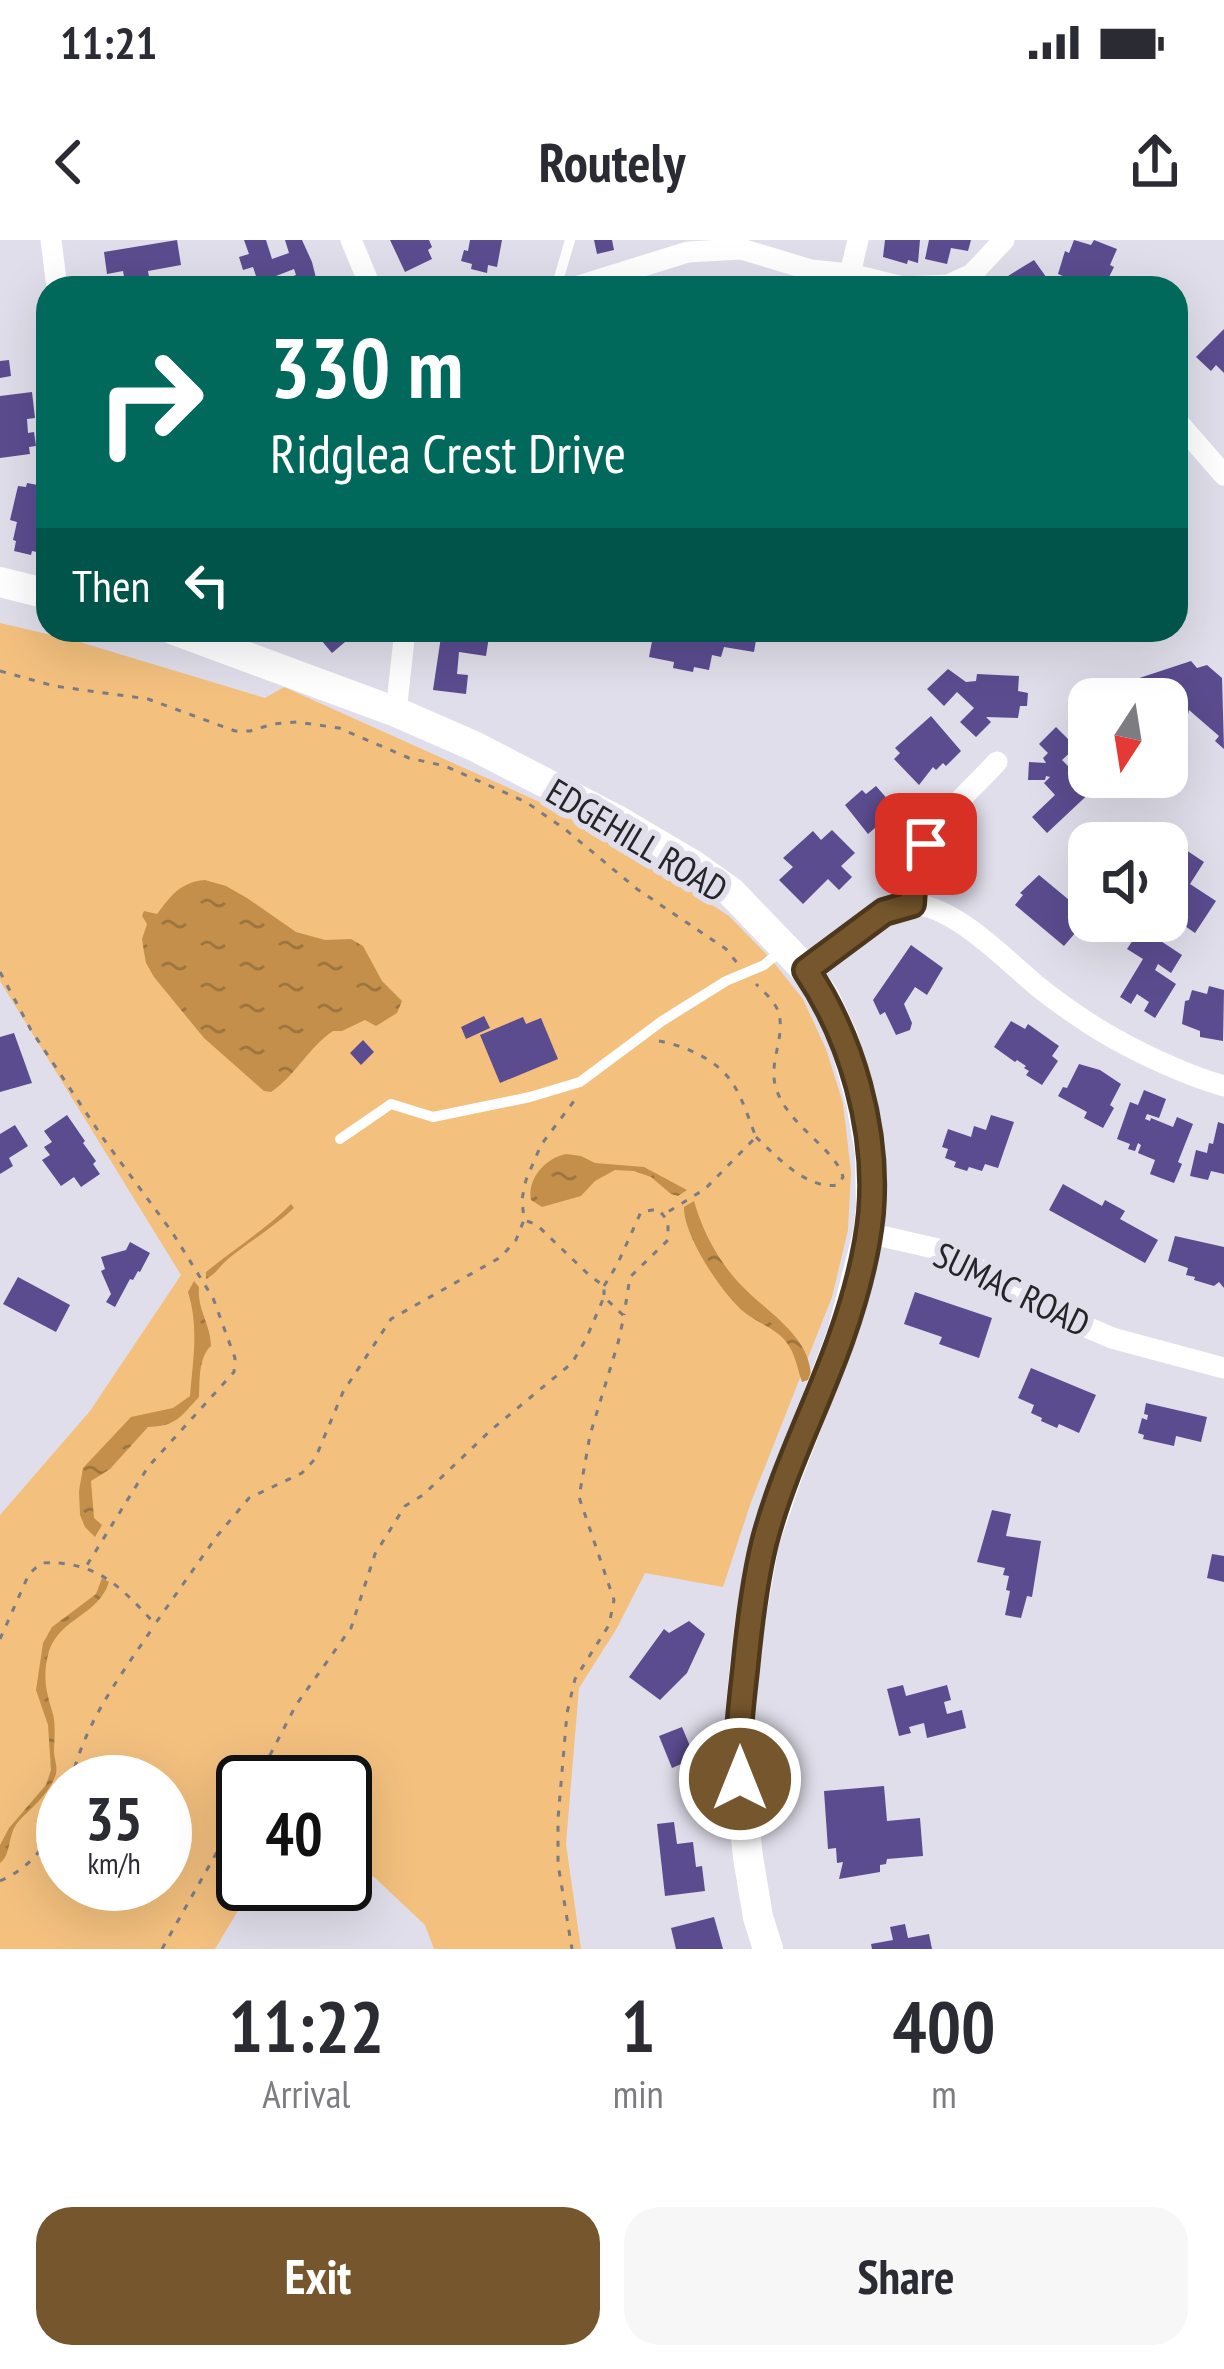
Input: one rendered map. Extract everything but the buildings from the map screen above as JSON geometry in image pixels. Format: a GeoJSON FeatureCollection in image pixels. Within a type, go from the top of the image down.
{"type":"FeatureCollection","features":[{"type":"Feature","properties":{"kind":"street"},"geometry":{"type":"LineString","coordinates":[[51,240],[56,276]]}},
{"type":"Feature","properties":{"kind":"street"},"geometry":{"type":"LineString","coordinates":[[351,240],[366,276]]}},
{"type":"Feature","properties":{"kind":"street"},"geometry":{"type":"LineString","coordinates":[[850,274],[857,240]]}},
{"type":"Feature","properties":{"kind":"street"},"geometry":{"type":"LineString","coordinates":[[968,276],[1004,240]]}},
{"type":"Feature","properties":{"kind":"street"},"geometry":{"type":"LineString","coordinates":[[602,276],[668,249],[741,249],[811,270],[858,276]]}},
{"type":"Feature","properties":{"kind":"street"},"geometry":{"type":"LineString","coordinates":[[1188,434],[1224,476]]}},
{"type":"Feature","properties":{"kind":"street"},"geometry":{"type":"LineString","coordinates":[[0,582],[36,591]]}},
{"type":"Feature","properties":{"kind":"street","name":"EDGEHILL ROAD"},"geometry":{"type":"LineString","coordinates":[[206,642],[474,746],[693,865],[730,892],[796,958],[825,998],[843,1037],[870,1153],[868,1233],[842,1334],[764,1543],[749,1627],[737,1755],[748,1857],[768,1949]]}},
{"type":"Feature","properties":{"kind":"street"},"geometry":{"type":"LineString","coordinates":[[396,712],[404,642]]}},
{"type":"Feature","properties":{"kind":"street"},"geometry":{"type":"LineString","coordinates":[[912,904],[914,873],[926,844],[997,762]]}},
{"type":"Feature","properties":{"kind":"street"},"geometry":{"type":"LineString","coordinates":[[796,958],[884,912],[923,905],[959,921],[1042,990],[1100,1030],[1224,1086]]}},
{"type":"Feature","properties":{"kind":"street","name":"SUMAC ROAD"},"geometry":{"type":"LineString","coordinates":[[868,1233],[950,1252],[1045,1309],[1112,1338],[1224,1368]]}},
{"type":"Feature","properties":{"kind":"lane"},"geometry":{"type":"LineString","coordinates":[[560,276],[570,240]]}},
{"type":"Feature","properties":{"kind":"lane"},"geometry":{"type":"LineString","coordinates":[[340,1139],[391,1104],[433,1117],[576,1083],[727,981],[796,958]]}},
{"type":"Feature","properties":{"kind":"path"},"geometry":{"type":"LineString","coordinates":[[0,671],[54,686],[148,698],[235,730],[297,722],[339,728],[409,758],[445,766],[526,802],[637,889],[727,949],[772,1000],[779,1014],[774,1082],[778,1096],[793,1119],[840,1165],[843,1177],[838,1185],[826,1187],[783,1162],[756,1137],[733,1083],[718,1067],[685,1049],[638,1038]]}},
{"type":"Feature","properties":{"kind":"path"},"geometry":{"type":"LineString","coordinates":[[0,972],[32,1030],[213,1298],[235,1358],[234,1372],[148,1467],[86,1568]]}},
{"type":"Feature","properties":{"kind":"path"},"geometry":{"type":"LineString","coordinates":[[77,1755],[93,1720],[217,1536],[249,1498],[302,1472],[315,1459],[343,1392],[392,1319],[501,1257],[516,1240],[524,1220],[526,1180],[541,1145],[577,1098],[576,1083]]}},
{"type":"Feature","properties":{"kind":"path"},"geometry":{"type":"LineString","coordinates":[[663,1215],[705,1189],[756,1137]]}},
{"type":"Feature","properties":{"kind":"path"},"geometry":{"type":"LineString","coordinates":[[270,1755],[296,1705],[351,1628],[375,1554],[405,1506],[423,1496],[491,1430],[572,1363],[641,1212],[658,1208],[668,1221],[668,1240],[630,1277],[579,1497],[614,1600],[609,1625],[574,1679],[567,1713],[558,1864],[572,1949]]}},
{"type":"Feature","properties":{"kind":"path"},"geometry":{"type":"LineString","coordinates":[[524,1220],[536,1225],[604,1286]]}},
{"type":"Feature","properties":{"kind":"path"},"geometry":{"type":"LineString","coordinates":[[604,1297],[623,1316]]}},
{"type":"Feature","properties":{"kind":"path"},"geometry":{"type":"LineString","coordinates":[[0,1639],[29,1574],[41,1563],[61,1562],[112,1580],[155,1624]]}},
{"type":"Feature","properties":{"kind":"path"},"geometry":{"type":"LineString","coordinates":[[162,1949],[216,1854]]}},
{"type":"Feature","properties":{"kind":"path"},"geometry":{"type":"LineString","coordinates":[[0,1881],[36,1857]]}},
{"type":"Feature","properties":{"kind":"shaded area"},"geometry":{"type":"Polygon","coordinates":[[[0,623],[36,631],[36,642],[80,642],[265,698],[284,687],[542,803],[631,852],[729,916],[803,999],[843,1103],[851,1172],[848,1230],[832,1297],[751,1502],[723,1587],[645,1573],[579,1688],[566,1844],[581,1949],[434,1949],[425,1925],[372,1877],[372,1755],[216,1755],[216,1911],[238,1911],[215,1949],[0,1949],[0,1515],[90,1411],[181,1275],[0,981],[0,623]]]}},
{"type":"Feature","properties":{"kind":"water"},"geometry":{"type":"Polygon","coordinates":[[[205,880],[247,898],[296,932],[325,940],[351,939],[363,946],[382,981],[402,1001],[397,1013],[376,1026],[365,1020],[333,1031],[280,1085],[264,1091],[204,1038],[146,963],[144,911],[157,914],[183,887],[205,880]]]}},
{"type":"Feature","properties":{"kind":"water"},"geometry":{"type":"Polygon","coordinates":[[[566,1154],[595,1163],[644,1167],[687,1190],[678,1196],[651,1177],[615,1170],[581,1196],[542,1207],[531,1200],[535,1177],[545,1165],[566,1154]]]}},
{"type":"Feature","properties":{"kind":"water"},"geometry":{"type":"Polygon","coordinates":[[[694,1201],[725,1265],[796,1337],[811,1379],[802,1382],[785,1340],[744,1312],[715,1278],[685,1219],[684,1207],[694,1201]]]}},
{"type":"Feature","properties":{"kind":"water"},"geometry":{"type":"Polygon","coordinates":[[[291,1204],[294,1208],[206,1279],[206,1272],[291,1204]]]}},
{"type":"Feature","properties":{"kind":"water"},"geometry":{"type":"Polygon","coordinates":[[[194,1281],[211,1346],[202,1363],[199,1397],[172,1422],[148,1427],[110,1469],[91,1481],[94,1518],[102,1525],[95,1537],[80,1515],[83,1468],[131,1417],[173,1408],[190,1396],[194,1331],[188,1292],[194,1281]]]}},
{"type":"Feature","properties":{"kind":"water"},"geometry":{"type":"Polygon","coordinates":[[[102,1578],[109,1582],[97,1602],[62,1631],[49,1651],[46,1683],[54,1719],[54,1755],[50,1755],[48,1725],[36,1690],[43,1643],[52,1627],[96,1594],[102,1578]]]}},
{"type":"Feature","properties":{"kind":"water"},"geometry":{"type":"Polygon","coordinates":[[[36,1797],[36,1803],[15,1827],[0,1863],[0,1845],[36,1797]]]}},
{"type":"Feature","properties":{"kind":"route"},"geometry":{"type":"LineString","coordinates":[[740,1779],[741,1704],[764,1543],[842,1334],[864,1257],[871,1208],[870,1153],[861,1102],[843,1037],[806,970],[884,912],[912,904],[914,873],[926,844]]}}]}
